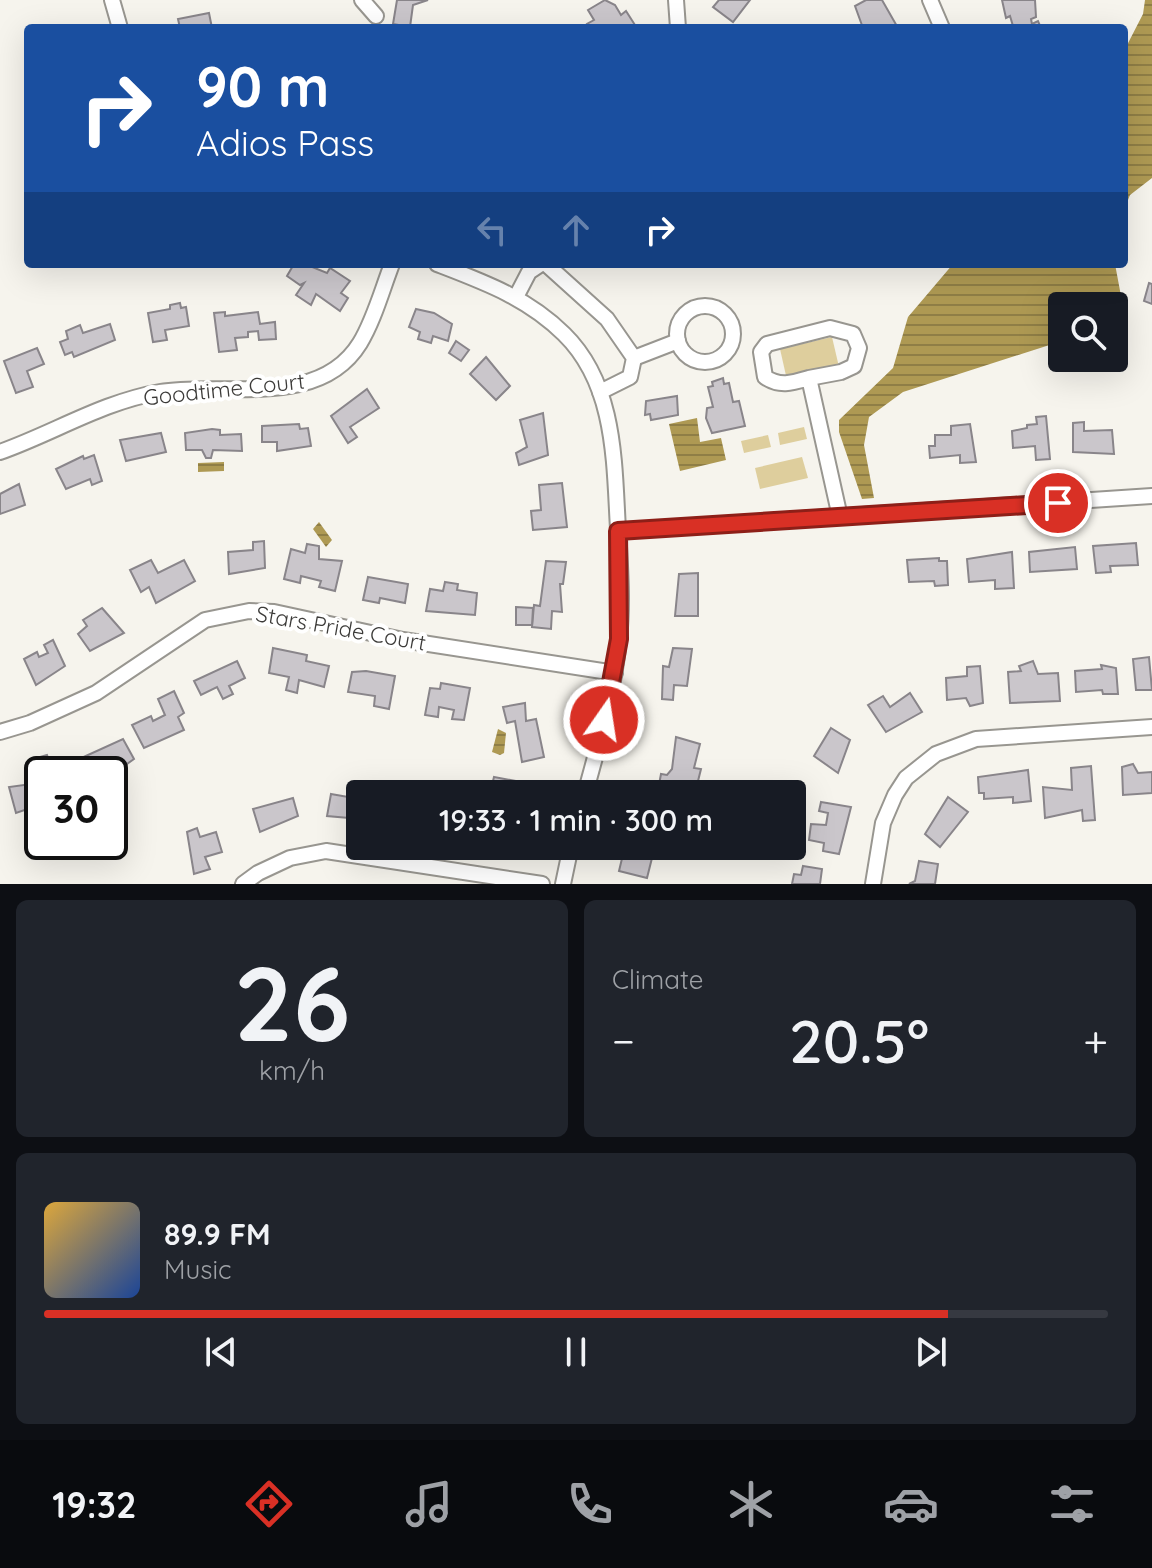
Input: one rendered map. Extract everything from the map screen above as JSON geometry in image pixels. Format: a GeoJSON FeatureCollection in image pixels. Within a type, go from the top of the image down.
{"type":"FeatureCollection","features":[{"type":"Feature","properties":{"kind":"street"},"geometry":{"type":"LineString","coordinates":[[112,0],[119,24]]}},
{"type":"Feature","properties":{"kind":"street"},"geometry":{"type":"LineString","coordinates":[[362,0],[376,16]]}},
{"type":"Feature","properties":{"kind":"street"},"geometry":{"type":"LineString","coordinates":[[676,0],[678,24]]}},
{"type":"Feature","properties":{"kind":"street"},"geometry":{"type":"LineString","coordinates":[[930,0],[940,24]]}},
{"type":"Feature","properties":{"kind":"street","name":"Goodtime Court"},"geometry":{"type":"LineString","coordinates":[[0,452],[120,401],[163,391],[288,386],[321,377],[339,366],[362,341],[390,268]]}},
{"type":"Feature","properties":{"kind":"street"},"geometry":{"type":"LineString","coordinates":[[447,268],[516,297],[565,335],[585,359],[600,392],[614,459],[621,606],[615,673],[588,780]]}},
{"type":"Feature","properties":{"kind":"street"},"geometry":{"type":"LineString","coordinates":[[516,297],[529,272],[536,268]]}},
{"type":"Feature","properties":{"kind":"street"},"geometry":{"type":"LineString","coordinates":[[549,268],[607,319],[634,358],[630,377],[600,392]]}},
{"type":"Feature","properties":{"kind":"street"},"geometry":{"type":"LineString","coordinates":[[701,306],[719,309],[726,315],[733,332],[729,350],[715,361],[705,363],[688,357],[678,341],[677,332],[684,315],[701,306]]}},
{"type":"Feature","properties":{"kind":"street"},"geometry":{"type":"LineString","coordinates":[[830,328],[853,334],[859,348],[854,366],[841,372],[809,378],[786,384],[774,383],[765,377],[761,352],[767,344],[830,328]]}},
{"type":"Feature","properties":{"kind":"street"},"geometry":{"type":"LineString","coordinates":[[634,358],[678,341]]}},
{"type":"Feature","properties":{"kind":"street"},"geometry":{"type":"LineString","coordinates":[[809,378],[840,517]]}},
{"type":"Feature","properties":{"kind":"street"},"geometry":{"type":"LineString","coordinates":[[618,531],[1152,496]]}},
{"type":"Feature","properties":{"kind":"street","name":"Stars Pride Court"},"geometry":{"type":"LineString","coordinates":[[0,732],[30,723],[96,693],[205,620],[249,611],[274,612],[403,640],[615,673]]}},
{"type":"Feature","properties":{"kind":"street"},"geometry":{"type":"LineString","coordinates":[[873,884],[883,823],[895,795],[906,778],[936,754],[976,739],[1152,727]]}},
{"type":"Feature","properties":{"kind":"street"},"geometry":{"type":"LineString","coordinates":[[243,884],[290,858],[326,851],[542,884]]}},
{"type":"Feature","properties":{"kind":"street"},"geometry":{"type":"LineString","coordinates":[[563,884],[568,860]]}},
{"type":"Feature","properties":{"kind":"shaded area"},"geometry":{"type":"Polygon","coordinates":[[[1145,0],[1152,0],[1152,178],[1128,200],[1128,43],[1143,14],[1145,0]]]}},
{"type":"Feature","properties":{"kind":"shaded area"},"geometry":{"type":"Polygon","coordinates":[[[950,268],[1116,268],[1120,292],[1048,292],[1048,345],[903,392],[869,417],[864,445],[874,498],[862,499],[839,432],[839,420],[893,368],[908,317],[950,268]]]}},
{"type":"Feature","properties":{"kind":"shaded area"},"geometry":{"type":"Polygon","coordinates":[[[832,337],[839,367],[787,380],[780,349],[832,337]]]}},
{"type":"Feature","properties":{"kind":"shaded area"},"geometry":{"type":"Polygon","coordinates":[[[697,418],[700,442],[721,438],[726,460],[680,471],[669,424],[697,418]]]}},
{"type":"Feature","properties":{"kind":"shaded area"},"geometry":{"type":"Polygon","coordinates":[[[804,427],[807,439],[780,445],[778,433],[804,427]]]}},
{"type":"Feature","properties":{"kind":"shaded area"},"geometry":{"type":"Polygon","coordinates":[[[768,435],[771,447],[744,453],[741,441],[768,435]]]}},
{"type":"Feature","properties":{"kind":"shaded area"},"geometry":{"type":"Polygon","coordinates":[[[802,457],[808,478],[760,489],[755,468],[802,457]]]}},
{"type":"Feature","properties":{"kind":"shaded area"},"geometry":{"type":"Polygon","coordinates":[[[224,462],[224,471],[198,472],[198,463],[224,462]]]}},
{"type":"Feature","properties":{"kind":"shaded area"},"geometry":{"type":"Polygon","coordinates":[[[319,522],[332,540],[326,547],[313,529],[319,522]]]}},
{"type":"Feature","properties":{"kind":"shaded area"},"geometry":{"type":"Polygon","coordinates":[[[498,729],[506,733],[504,753],[500,755],[492,752],[498,729]]]}},
{"type":"Feature","properties":{"kind":"building"},"geometry":{"type":"Polygon","coordinates":[[[397,0],[428,0],[413,5],[410,24],[393,24],[397,0]]]}},
{"type":"Feature","properties":{"kind":"building"},"geometry":{"type":"Polygon","coordinates":[[[605,0],[615,5],[621,15],[626,11],[634,24],[587,24],[594,20],[588,10],[605,0]]]}},
{"type":"Feature","properties":{"kind":"building"},"geometry":{"type":"Polygon","coordinates":[[[719,0],[750,0],[733,22],[713,7],[719,0]]]}},
{"type":"Feature","properties":{"kind":"building"},"geometry":{"type":"Polygon","coordinates":[[[866,0],[882,0],[896,24],[862,24],[855,6],[866,0]]]}},
{"type":"Feature","properties":{"kind":"building"},"geometry":{"type":"Polygon","coordinates":[[[1002,0],[1035,0],[1036,17],[1031,19],[1032,24],[1012,24],[1010,16],[1006,18],[1002,0]]]}},
{"type":"Feature","properties":{"kind":"building"},"geometry":{"type":"Polygon","coordinates":[[[209,13],[211,24],[179,24],[178,19],[209,13]]]}},
{"type":"Feature","properties":{"kind":"building"},"geometry":{"type":"Polygon","coordinates":[[[292,268],[314,268],[327,273],[330,268],[350,281],[341,293],[348,298],[340,311],[316,294],[311,305],[296,295],[304,283],[300,285],[287,276],[292,268]]]}},
{"type":"Feature","properties":{"kind":"building"},"geometry":{"type":"Polygon","coordinates":[[[1149,283],[1152,284],[1152,304],[1144,301],[1149,283]]]}},
{"type":"Feature","properties":{"kind":"building"},"geometry":{"type":"Polygon","coordinates":[[[180,303],[181,308],[186,307],[189,326],[165,330],[167,340],[153,342],[148,313],[170,309],[170,305],[180,303]]]}},
{"type":"Feature","properties":{"kind":"building"},"geometry":{"type":"Polygon","coordinates":[[[416,309],[434,313],[452,324],[448,341],[433,336],[431,343],[418,339],[420,332],[409,327],[416,309]]]}},
{"type":"Feature","properties":{"kind":"building"},"geometry":{"type":"Polygon","coordinates":[[[225,312],[225,316],[258,312],[260,324],[275,322],[276,339],[259,340],[258,331],[248,332],[248,337],[235,338],[237,350],[219,352],[214,313],[225,312]]]}},
{"type":"Feature","properties":{"kind":"building"},"geometry":{"type":"Polygon","coordinates":[[[110,324],[115,340],[74,357],[72,352],[65,355],[60,342],[68,339],[66,331],[80,325],[83,333],[110,324]]]}},
{"type":"Feature","properties":{"kind":"building"},"geometry":{"type":"Polygon","coordinates":[[[456,341],[469,350],[461,361],[449,353],[456,341]]]}},
{"type":"Feature","properties":{"kind":"building"},"geometry":{"type":"Polygon","coordinates":[[[37,348],[44,364],[27,371],[33,387],[16,393],[4,361],[37,348]]]}},
{"type":"Feature","properties":{"kind":"building"},"geometry":{"type":"Polygon","coordinates":[[[486,357],[510,386],[496,400],[470,374],[486,357]]]}},
{"type":"Feature","properties":{"kind":"building"},"geometry":{"type":"Polygon","coordinates":[[[723,378],[724,384],[729,383],[733,402],[739,401],[745,426],[712,433],[706,418],[707,408],[713,407],[708,387],[723,378]]]}},
{"type":"Feature","properties":{"kind":"building"},"geometry":{"type":"Polygon","coordinates":[[[367,389],[379,408],[350,427],[357,437],[348,443],[331,416],[367,389]]]}},
{"type":"Feature","properties":{"kind":"building"},"geometry":{"type":"Polygon","coordinates":[[[677,396],[678,415],[651,420],[650,414],[645,415],[646,401],[677,396]]]}},
{"type":"Feature","properties":{"kind":"building"},"geometry":{"type":"Polygon","coordinates":[[[543,413],[548,455],[519,465],[516,453],[527,447],[520,420],[543,413]]]}},
{"type":"Feature","properties":{"kind":"building"},"geometry":{"type":"Polygon","coordinates":[[[1046,416],[1050,459],[1036,460],[1035,446],[1013,448],[1012,431],[1037,424],[1036,417],[1046,416]]]}},
{"type":"Feature","properties":{"kind":"building"},"geometry":{"type":"Polygon","coordinates":[[[1084,422],[1084,431],[1112,430],[1114,454],[1073,452],[1073,423],[1084,422]]]}},
{"type":"Feature","properties":{"kind":"building"},"geometry":{"type":"Polygon","coordinates":[[[299,424],[300,429],[308,428],[311,446],[277,451],[277,442],[262,442],[262,426],[299,424]]]}},
{"type":"Feature","properties":{"kind":"building"},"geometry":{"type":"Polygon","coordinates":[[[970,424],[976,462],[960,463],[960,455],[930,458],[929,446],[935,446],[935,435],[951,435],[951,426],[970,424]]]}},
{"type":"Feature","properties":{"kind":"building"},"geometry":{"type":"Polygon","coordinates":[[[220,430],[220,435],[241,434],[242,451],[213,450],[211,458],[206,458],[202,450],[186,450],[185,433],[220,430]]]}},
{"type":"Feature","properties":{"kind":"building"},"geometry":{"type":"Polygon","coordinates":[[[161,433],[166,452],[126,461],[120,440],[161,433]]]}},
{"type":"Feature","properties":{"kind":"building"},"geometry":{"type":"Polygon","coordinates":[[[94,455],[102,481],[92,485],[90,479],[66,489],[56,469],[83,456],[84,459],[94,455]]]}},
{"type":"Feature","properties":{"kind":"building"},"geometry":{"type":"Polygon","coordinates":[[[562,483],[567,527],[533,530],[531,511],[541,510],[539,485],[562,483]]]}},
{"type":"Feature","properties":{"kind":"building"},"geometry":{"type":"Polygon","coordinates":[[[19,484],[25,505],[0,514],[0,494],[19,484]]]}},
{"type":"Feature","properties":{"kind":"building"},"geometry":{"type":"Polygon","coordinates":[[[264,541],[265,568],[229,574],[228,552],[253,550],[253,542],[264,541]]]}},
{"type":"Feature","properties":{"kind":"building"},"geometry":{"type":"Polygon","coordinates":[[[1136,543],[1138,565],[1110,566],[1111,572],[1096,573],[1093,546],[1136,543]]]}},
{"type":"Feature","properties":{"kind":"building"},"geometry":{"type":"Polygon","coordinates":[[[307,544],[319,546],[319,559],[342,561],[335,591],[319,587],[321,581],[301,576],[300,583],[284,579],[291,549],[305,553],[307,544]]]}},
{"type":"Feature","properties":{"kind":"building"},"geometry":{"type":"Polygon","coordinates":[[[1075,547],[1077,569],[1030,572],[1029,552],[1075,547]]]}},
{"type":"Feature","properties":{"kind":"building"},"geometry":{"type":"Polygon","coordinates":[[[1012,552],[1014,588],[995,589],[995,580],[969,582],[967,559],[1012,552]]]}},
{"type":"Feature","properties":{"kind":"building"},"geometry":{"type":"Polygon","coordinates":[[[939,558],[939,561],[947,561],[948,585],[935,586],[934,581],[909,582],[907,560],[939,558]]]}},
{"type":"Feature","properties":{"kind":"building"},"geometry":{"type":"Polygon","coordinates":[[[151,560],[158,573],[184,560],[195,581],[156,603],[149,587],[141,592],[130,570],[151,560]]]}},
{"type":"Feature","properties":{"kind":"building"},"geometry":{"type":"Polygon","coordinates":[[[546,561],[566,562],[563,584],[560,584],[562,612],[552,611],[551,629],[532,627],[534,605],[540,606],[546,561]]]}},
{"type":"Feature","properties":{"kind":"building"},"geometry":{"type":"Polygon","coordinates":[[[698,573],[698,616],[675,616],[679,574],[698,573]]]}},
{"type":"Feature","properties":{"kind":"building"},"geometry":{"type":"Polygon","coordinates":[[[368,577],[408,584],[405,603],[380,598],[379,603],[363,600],[368,577]]]}},
{"type":"Feature","properties":{"kind":"building"},"geometry":{"type":"Polygon","coordinates":[[[445,582],[458,584],[457,590],[477,593],[475,615],[426,611],[430,589],[443,591],[445,582]]]}},
{"type":"Feature","properties":{"kind":"building"},"geometry":{"type":"Polygon","coordinates":[[[516,607],[533,608],[532,625],[516,625],[516,607]]]}},
{"type":"Feature","properties":{"kind":"building"},"geometry":{"type":"Polygon","coordinates":[[[102,608],[124,633],[90,651],[78,634],[87,626],[83,620],[102,608]]]}},
{"type":"Feature","properties":{"kind":"building"},"geometry":{"type":"Polygon","coordinates":[[[53,640],[65,666],[36,685],[24,659],[37,652],[39,657],[48,653],[44,645],[53,640]]]}},
{"type":"Feature","properties":{"kind":"building"},"geometry":{"type":"Polygon","coordinates":[[[273,648],[307,655],[306,661],[329,666],[324,687],[299,680],[297,693],[286,690],[289,677],[269,673],[273,648]]]}},
{"type":"Feature","properties":{"kind":"building"},"geometry":{"type":"Polygon","coordinates":[[[673,648],[692,649],[687,686],[674,685],[673,700],[662,699],[663,666],[669,667],[673,648]]]}},
{"type":"Feature","properties":{"kind":"building"},"geometry":{"type":"Polygon","coordinates":[[[1149,657],[1152,690],[1136,690],[1133,659],[1149,657]]]}},
{"type":"Feature","properties":{"kind":"building"},"geometry":{"type":"Polygon","coordinates":[[[237,661],[245,678],[229,686],[233,694],[223,699],[217,687],[201,695],[194,681],[237,661]]]}},
{"type":"Feature","properties":{"kind":"building"},"geometry":{"type":"Polygon","coordinates":[[[1033,661],[1038,674],[1058,673],[1060,701],[1010,703],[1008,672],[1021,671],[1019,666],[1033,661]]]}},
{"type":"Feature","properties":{"kind":"building"},"geometry":{"type":"Polygon","coordinates":[[[1101,665],[1116,668],[1118,694],[1103,694],[1102,690],[1076,692],[1075,671],[1102,669],[1101,665]]]}},
{"type":"Feature","properties":{"kind":"building"},"geometry":{"type":"Polygon","coordinates":[[[980,666],[983,703],[970,706],[966,698],[947,700],[946,678],[967,676],[967,667],[980,666]]]}},
{"type":"Feature","properties":{"kind":"building"},"geometry":{"type":"Polygon","coordinates":[[[352,672],[395,676],[389,709],[374,706],[375,696],[348,692],[352,672]]]}},
{"type":"Feature","properties":{"kind":"building"},"geometry":{"type":"Polygon","coordinates":[[[441,683],[470,688],[464,720],[452,719],[454,710],[439,707],[438,717],[425,715],[430,688],[440,689],[441,683]]]}},
{"type":"Feature","properties":{"kind":"building"},"geometry":{"type":"Polygon","coordinates":[[[174,691],[184,713],[178,717],[184,730],[144,748],[132,725],[151,716],[153,721],[165,715],[158,699],[174,691]]]}},
{"type":"Feature","properties":{"kind":"building"},"geometry":{"type":"Polygon","coordinates":[[[910,693],[922,712],[886,732],[868,705],[883,696],[890,707],[910,693]]]}},
{"type":"Feature","properties":{"kind":"building"},"geometry":{"type":"Polygon","coordinates":[[[525,703],[526,721],[536,719],[544,757],[522,762],[515,721],[507,723],[503,707],[525,703]]]}},
{"type":"Feature","properties":{"kind":"building"},"geometry":{"type":"Polygon","coordinates":[[[831,728],[850,740],[838,773],[814,756],[831,728]]]}},
{"type":"Feature","properties":{"kind":"building"},"geometry":{"type":"Polygon","coordinates":[[[676,737],[700,744],[694,768],[701,769],[698,780],[660,780],[661,774],[667,775],[672,769],[676,737]]]}},
{"type":"Feature","properties":{"kind":"building"},"geometry":{"type":"Polygon","coordinates":[[[123,739],[134,759],[128,763],[128,756],[86,756],[123,739]]]}},
{"type":"Feature","properties":{"kind":"building"},"geometry":{"type":"Polygon","coordinates":[[[1133,764],[1138,773],[1152,772],[1152,793],[1123,795],[1122,767],[1133,764]]]}},
{"type":"Feature","properties":{"kind":"building"},"geometry":{"type":"Polygon","coordinates":[[[1091,766],[1095,820],[1083,821],[1082,810],[1045,818],[1043,787],[1072,790],[1071,768],[1091,766]]]}},
{"type":"Feature","properties":{"kind":"building"},"geometry":{"type":"Polygon","coordinates":[[[1028,770],[1031,801],[1013,803],[1013,797],[984,799],[984,793],[979,793],[978,777],[1028,770]]]}},
{"type":"Feature","properties":{"kind":"building"},"geometry":{"type":"Polygon","coordinates":[[[24,785],[24,810],[16,813],[9,787],[24,785]]]}},
{"type":"Feature","properties":{"kind":"building"},"geometry":{"type":"Polygon","coordinates":[[[331,794],[346,797],[346,818],[327,816],[331,794]]]}},
{"type":"Feature","properties":{"kind":"building"},"geometry":{"type":"Polygon","coordinates":[[[948,797],[968,812],[940,847],[925,834],[948,797]]]}},
{"type":"Feature","properties":{"kind":"building"},"geometry":{"type":"Polygon","coordinates":[[[293,798],[298,816],[260,832],[253,809],[293,798]]]}},
{"type":"Feature","properties":{"kind":"building"},"geometry":{"type":"Polygon","coordinates":[[[821,802],[851,807],[839,854],[823,851],[824,843],[809,840],[811,824],[826,825],[828,813],[819,811],[821,802]]]}},
{"type":"Feature","properties":{"kind":"building"},"geometry":{"type":"Polygon","coordinates":[[[197,828],[200,837],[216,832],[222,852],[205,857],[210,869],[194,874],[187,832],[197,828]]]}},
{"type":"Feature","properties":{"kind":"building"},"geometry":{"type":"Polygon","coordinates":[[[622,860],[652,860],[647,878],[619,871],[622,860]]]}},
{"type":"Feature","properties":{"kind":"building"},"geometry":{"type":"Polygon","coordinates":[[[919,861],[938,864],[935,884],[909,884],[915,881],[919,861]]]}},
{"type":"Feature","properties":{"kind":"building"},"geometry":{"type":"Polygon","coordinates":[[[803,866],[822,869],[820,884],[792,884],[794,874],[801,875],[803,866]]]}},
{"type":"Feature","properties":{"kind":"route"},"geometry":{"type":"LineString","coordinates":[[604,720],[619,639],[621,572],[618,531],[1058,503]]}}]}
